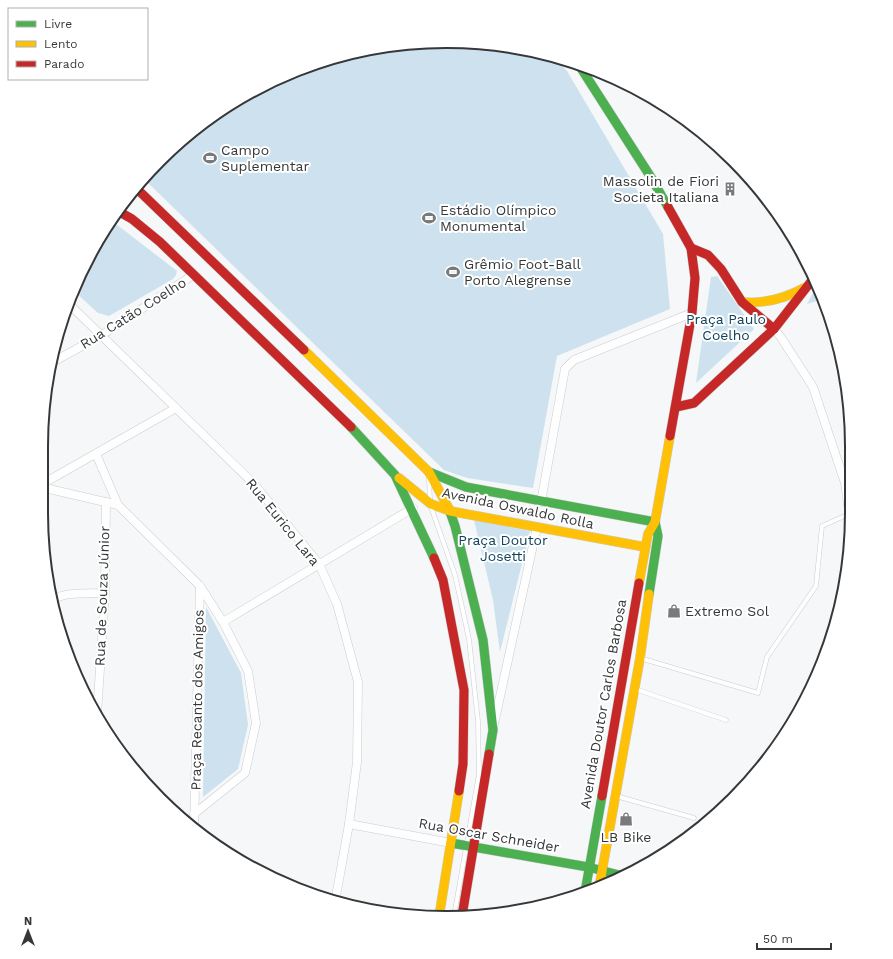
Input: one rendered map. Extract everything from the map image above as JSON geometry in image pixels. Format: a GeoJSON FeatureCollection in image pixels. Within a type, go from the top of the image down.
{"type":"FeatureCollection","features":[{"type":"Feature","properties":{"kind":"street","name":"Avenida Doutor Carlos Barbosa"},"geometry":{"type":"LineString","coordinates":[[582,72],[652,179],[691,248],[695,278],[692,313],[676,407],[655,522],[648,534],[645,547],[585,886]]}},
{"type":"Feature","properties":{"kind":"street"},"geometry":{"type":"LineString","coordinates":[[140,192],[219,266],[428,472],[450,511],[483,640],[493,730]]}},
{"type":"Feature","properties":{"kind":"street"},"geometry":{"type":"LineString","coordinates":[[123,214],[132,219],[160,242],[341,416],[395,475],[413,508],[443,580],[464,690],[463,764],[440,911]]}},
{"type":"Feature","properties":{"kind":"street"},"geometry":{"type":"LineString","coordinates":[[691,248],[708,255],[742,302],[774,329],[813,386],[845,483]]}},
{"type":"Feature","properties":{"kind":"street","name":"Rua Catão Coelho"},"geometry":{"type":"LineString","coordinates":[[58,359],[102,335],[193,275]]}},
{"type":"Feature","properties":{"kind":"street"},"geometry":{"type":"LineString","coordinates":[[742,302],[768,303],[793,295],[810,283]]}},
{"type":"Feature","properties":{"kind":"street"},"geometry":{"type":"LineString","coordinates":[[676,407],[694,403],[774,329],[810,284]]}},
{"type":"Feature","properties":{"kind":"street","name":"Rua Eurico Lara"},"geometry":{"type":"LineString","coordinates":[[73,308],[254,484],[319,564],[337,604],[358,682],[357,762],[349,824],[336,895]]}},
{"type":"Feature","properties":{"kind":"street"},"geometry":{"type":"LineString","coordinates":[[541,502],[565,369],[574,360],[692,313]]}},
{"type":"Feature","properties":{"kind":"street"},"geometry":{"type":"LineString","coordinates":[[48,480],[176,408]]}},
{"type":"Feature","properties":{"kind":"street"},"geometry":{"type":"LineString","coordinates":[[96,454],[118,505],[200,586],[223,622],[248,671],[256,723],[245,773],[194,814]]}},
{"type":"Feature","properties":{"kind":"street","name":"Avenida Oswaldo Rolla"},"geometry":{"type":"LineString","coordinates":[[428,472],[466,487],[655,522]]}},
{"type":"Feature","properties":{"kind":"street","name":"Avenida Oswaldo Rolla"},"geometry":{"type":"LineString","coordinates":[[395,475],[430,504],[450,511],[645,547]]}},
{"type":"Feature","properties":{"kind":"street"},"geometry":{"type":"LineString","coordinates":[[48,489],[118,505]]}},
{"type":"Feature","properties":{"kind":"street","name":"Rua de Souza Júnior"},"geometry":{"type":"LineString","coordinates":[[98,705],[105,594],[106,502]]}},
{"type":"Feature","properties":{"kind":"street"},"geometry":{"type":"LineString","coordinates":[[223,622],[413,508]]}},
{"type":"Feature","properties":{"kind":"street","name":"Avenida Doutor Carlos Barbosa"},"geometry":{"type":"LineString","coordinates":[[601,880],[640,658],[658,536],[655,522]]}},
{"type":"Feature","properties":{"kind":"street"},"geometry":{"type":"LineString","coordinates":[[463,910],[470,846],[493,730],[537,528]]}},
{"type":"Feature","properties":{"kind":"street","name":"Praça Recanto dos Amigos"},"geometry":{"type":"LineString","coordinates":[[194,820],[200,586]]}},
{"type":"Feature","properties":{"kind":"street"},"geometry":{"type":"LineString","coordinates":[[57,596],[71,594],[105,594]]}},
{"type":"Feature","properties":{"kind":"street","name":"Rua Oscar Schneider"},"geometry":{"type":"LineString","coordinates":[[349,824],[588,867],[615,874]]}},
{"type":"Feature","properties":{"kind":"lane"},"geometry":{"type":"LineString","coordinates":[[428,472],[430,504],[455,575],[469,640],[478,722],[479,774],[470,846],[455,911]]}},
{"type":"Feature","properties":{"kind":"lane"},"geometry":{"type":"LineString","coordinates":[[640,658],[758,693],[767,657],[816,586],[822,526],[845,516]]}},
{"type":"Feature","properties":{"kind":"lane"},"geometry":{"type":"LineString","coordinates":[[634,689],[726,720]]}},
{"type":"Feature","properties":{"kind":"lane"},"geometry":{"type":"LineString","coordinates":[[479,774],[493,730]]}},
{"type":"Feature","properties":{"kind":"lane"},"geometry":{"type":"LineString","coordinates":[[616,796],[694,818]]}},
{"type":"Feature","properties":{"kind":"green space","name":"Grêmio Foot-Ball Porto Alegrense"},"geometry":{"type":"Polygon","coordinates":[[[446,48],[499,51],[561,65],[567,71],[663,234],[670,309],[557,356],[533,488],[467,478],[444,470],[148,183],[184,147],[204,130],[247,101],[294,78],[343,62],[394,51],[446,48]]]}},
{"type":"Feature","properties":{"kind":"green space"},"geometry":{"type":"Polygon","coordinates":[[[116,224],[177,271],[173,279],[109,316],[98,313],[78,294],[101,247],[116,224]]]}},
{"type":"Feature","properties":{"kind":"green space","name":"Praça Paulo Coelho"},"geometry":{"type":"Polygon","coordinates":[[[717,276],[754,329],[696,383],[711,277],[717,276]]]}},
{"type":"Feature","properties":{"kind":"green space"},"geometry":{"type":"Polygon","coordinates":[[[814,292],[818,301],[807,304],[814,292]]]}},
{"type":"Feature","properties":{"kind":"green space","name":"Praça Doutor Josetti"},"geometry":{"type":"Polygon","coordinates":[[[474,520],[530,531],[500,652],[493,600],[474,520]]]}},
{"type":"Feature","properties":{"kind":"green space"},"geometry":{"type":"Polygon","coordinates":[[[206,607],[241,673],[248,725],[238,769],[203,797],[206,607]]]}},
{"type":"Feature","properties":{"kind":"traffic: fast"},"geometry":{"type":"LineString","coordinates":[[584,72],[652,179],[668,207]]}},
{"type":"Feature","properties":{"kind":"traffic: fast"},"geometry":{"type":"LineString","coordinates":[[351,427],[395,475],[434,558]]}},
{"type":"Feature","properties":{"kind":"traffic: fast"},"geometry":{"type":"LineString","coordinates":[[429,472],[466,487],[655,522]]}},
{"type":"Feature","properties":{"kind":"traffic: fast"},"geometry":{"type":"LineString","coordinates":[[449,509],[455,526],[483,640],[493,730],[489,754]]}},
{"type":"Feature","properties":{"kind":"traffic: fast"},"geometry":{"type":"LineString","coordinates":[[649,594],[658,536],[655,522]]}},
{"type":"Feature","properties":{"kind":"traffic: fast"},"geometry":{"type":"LineString","coordinates":[[586,886],[602,796]]}},
{"type":"Feature","properties":{"kind":"traffic: fast"},"geometry":{"type":"LineString","coordinates":[[451,843],[588,867],[615,874]]}},
{"type":"Feature","properties":{"kind":"traffic: slow"},"geometry":{"type":"LineString","coordinates":[[742,302],[774,300],[804,288]]}},
{"type":"Feature","properties":{"kind":"traffic: slow"},"geometry":{"type":"LineString","coordinates":[[304,350],[429,472],[449,509]]}},
{"type":"Feature","properties":{"kind":"traffic: slow"},"geometry":{"type":"LineString","coordinates":[[639,583],[648,534],[655,522],[670,436]]}},
{"type":"Feature","properties":{"kind":"traffic: slow"},"geometry":{"type":"LineString","coordinates":[[399,478],[431,504],[450,511],[645,547]]}},
{"type":"Feature","properties":{"kind":"traffic: slow"},"geometry":{"type":"LineString","coordinates":[[600,880],[640,658],[649,594]]}},
{"type":"Feature","properties":{"kind":"traffic: slow"},"geometry":{"type":"LineString","coordinates":[[440,911],[459,791]]}},
{"type":"Feature","properties":{"kind":"traffic: jam"},"geometry":{"type":"LineString","coordinates":[[140,192],[304,350]]}},
{"type":"Feature","properties":{"kind":"traffic: jam"},"geometry":{"type":"LineString","coordinates":[[668,207],[691,248],[695,278],[692,313],[670,436]]}},
{"type":"Feature","properties":{"kind":"traffic: jam"},"geometry":{"type":"LineString","coordinates":[[123,214],[132,219],[160,242],[351,427]]}},
{"type":"Feature","properties":{"kind":"traffic: jam"},"geometry":{"type":"LineString","coordinates":[[691,248],[708,255],[721,269],[742,302],[774,329]]}},
{"type":"Feature","properties":{"kind":"traffic: jam"},"geometry":{"type":"LineString","coordinates":[[676,407],[694,403],[774,329],[810,283]]}},
{"type":"Feature","properties":{"kind":"traffic: jam"},"geometry":{"type":"LineString","coordinates":[[434,558],[443,580],[464,690],[463,764],[459,791]]}},
{"type":"Feature","properties":{"kind":"traffic: jam"},"geometry":{"type":"LineString","coordinates":[[602,796],[639,583]]}},
{"type":"Feature","properties":{"kind":"traffic: jam"},"geometry":{"type":"LineString","coordinates":[[463,910],[489,754]]}},
{"type":"Feature","properties":{"kind":"place","name":"Campo Suplementar"},"geometry":{"type":"Point","coordinates":[210,158]}},
{"type":"Feature","properties":{"kind":"place","name":"Massolin de Fiori Societa Italiana"},"geometry":{"type":"Point","coordinates":[730,189]}},
{"type":"Feature","properties":{"kind":"place","name":"Estádio Olímpico Monumental"},"geometry":{"type":"Point","coordinates":[429,218]}},
{"type":"Feature","properties":{"kind":"place","name":"Grêmio Foot-Ball Porto Alegrense"},"geometry":{"type":"Point","coordinates":[453,272]}},
{"type":"Feature","properties":{"kind":"place","name":"Extremo Sol"},"geometry":{"type":"Point","coordinates":[674,611]}},
{"type":"Feature","properties":{"kind":"place","name":"LB Bike"},"geometry":{"type":"Point","coordinates":[626,819]}}]}
